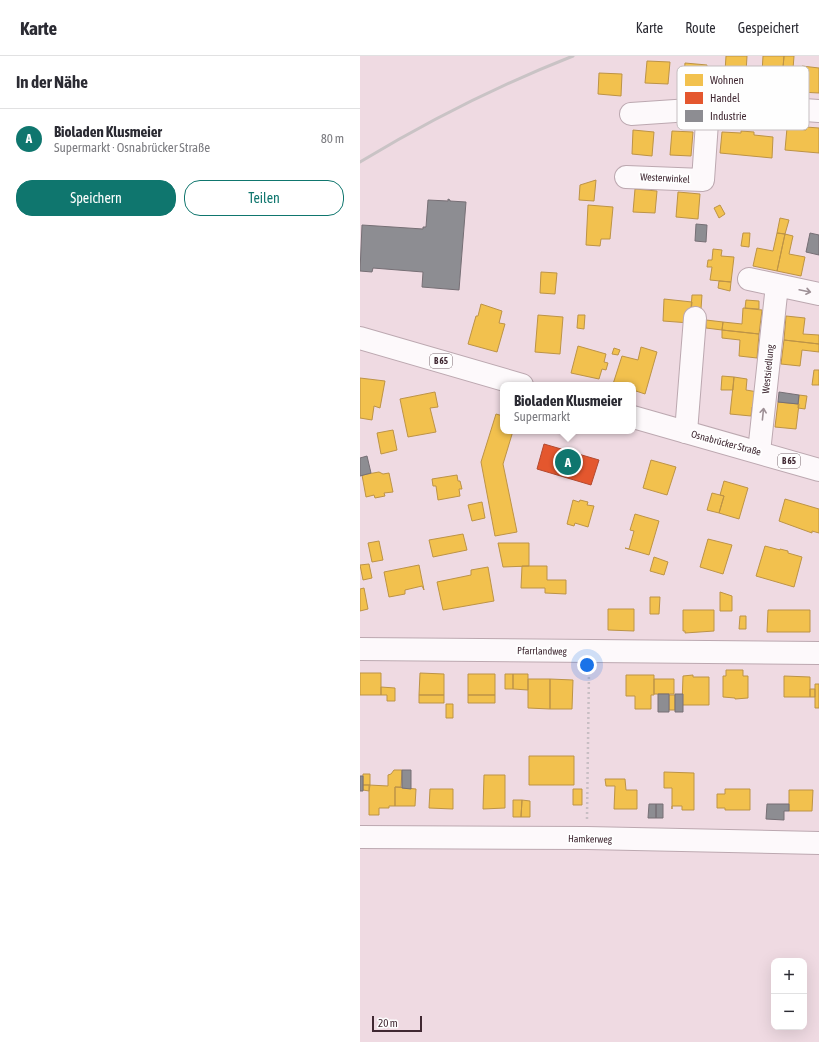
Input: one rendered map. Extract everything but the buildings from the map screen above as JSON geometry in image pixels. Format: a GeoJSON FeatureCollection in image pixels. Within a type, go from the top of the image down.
{"type":"FeatureCollection","features":[{"type":"Feature","properties":{"kind":"street"},"geometry":{"type":"LineString","coordinates":[[631,114],[677,110]]}},
{"type":"Feature","properties":{"kind":"street"},"geometry":{"type":"LineString","coordinates":[[809,110],[819,111]]}},
{"type":"Feature","properties":{"kind":"street","name":"Westerwinkel"},"geometry":{"type":"LineString","coordinates":[[626,176],[703,180],[706,130]]}},
{"type":"Feature","properties":{"kind":"street"},"geometry":{"type":"LineString","coordinates":[[749,279],[819,294]]}},
{"type":"Feature","properties":{"kind":"street","name":"Westsiedlung"},"geometry":{"type":"LineString","coordinates":[[759,452],[777,285]]}},
{"type":"Feature","properties":{"kind":"street"},"geometry":{"type":"LineString","coordinates":[[686,432],[695,318]]}},
{"type":"Feature","properties":{"kind":"street","name":"B 65"},"geometry":{"type":"LineString","coordinates":[[360,338],[512,382]]}},
{"type":"Feature","properties":{"kind":"street","name":"Osnabrücker Straße"},"geometry":{"type":"LineString","coordinates":[[636,418],[819,470]]}},
{"type":"Feature","properties":{"kind":"street","name":"Pfarrlandweg"},"geometry":{"type":"LineString","coordinates":[[360,649],[819,653]]}},
{"type":"Feature","properties":{"kind":"street","name":"Hamkerweg"},"geometry":{"type":"LineString","coordinates":[[360,837],[586,838],[819,843]]}},
{"type":"Feature","properties":{"kind":"path"},"geometry":{"type":"LineString","coordinates":[[586,838],[589,652]]}},
{"type":"Feature","properties":{"kind":"railway"},"geometry":{"type":"LineString","coordinates":[[360,162],[464,104],[545,67],[573,56]]}},
{"type":"Feature","properties":{"kind":"place","name":"Bioladen Klusmeier"},"geometry":{"type":"Point","coordinates":[568,462]}}]}
